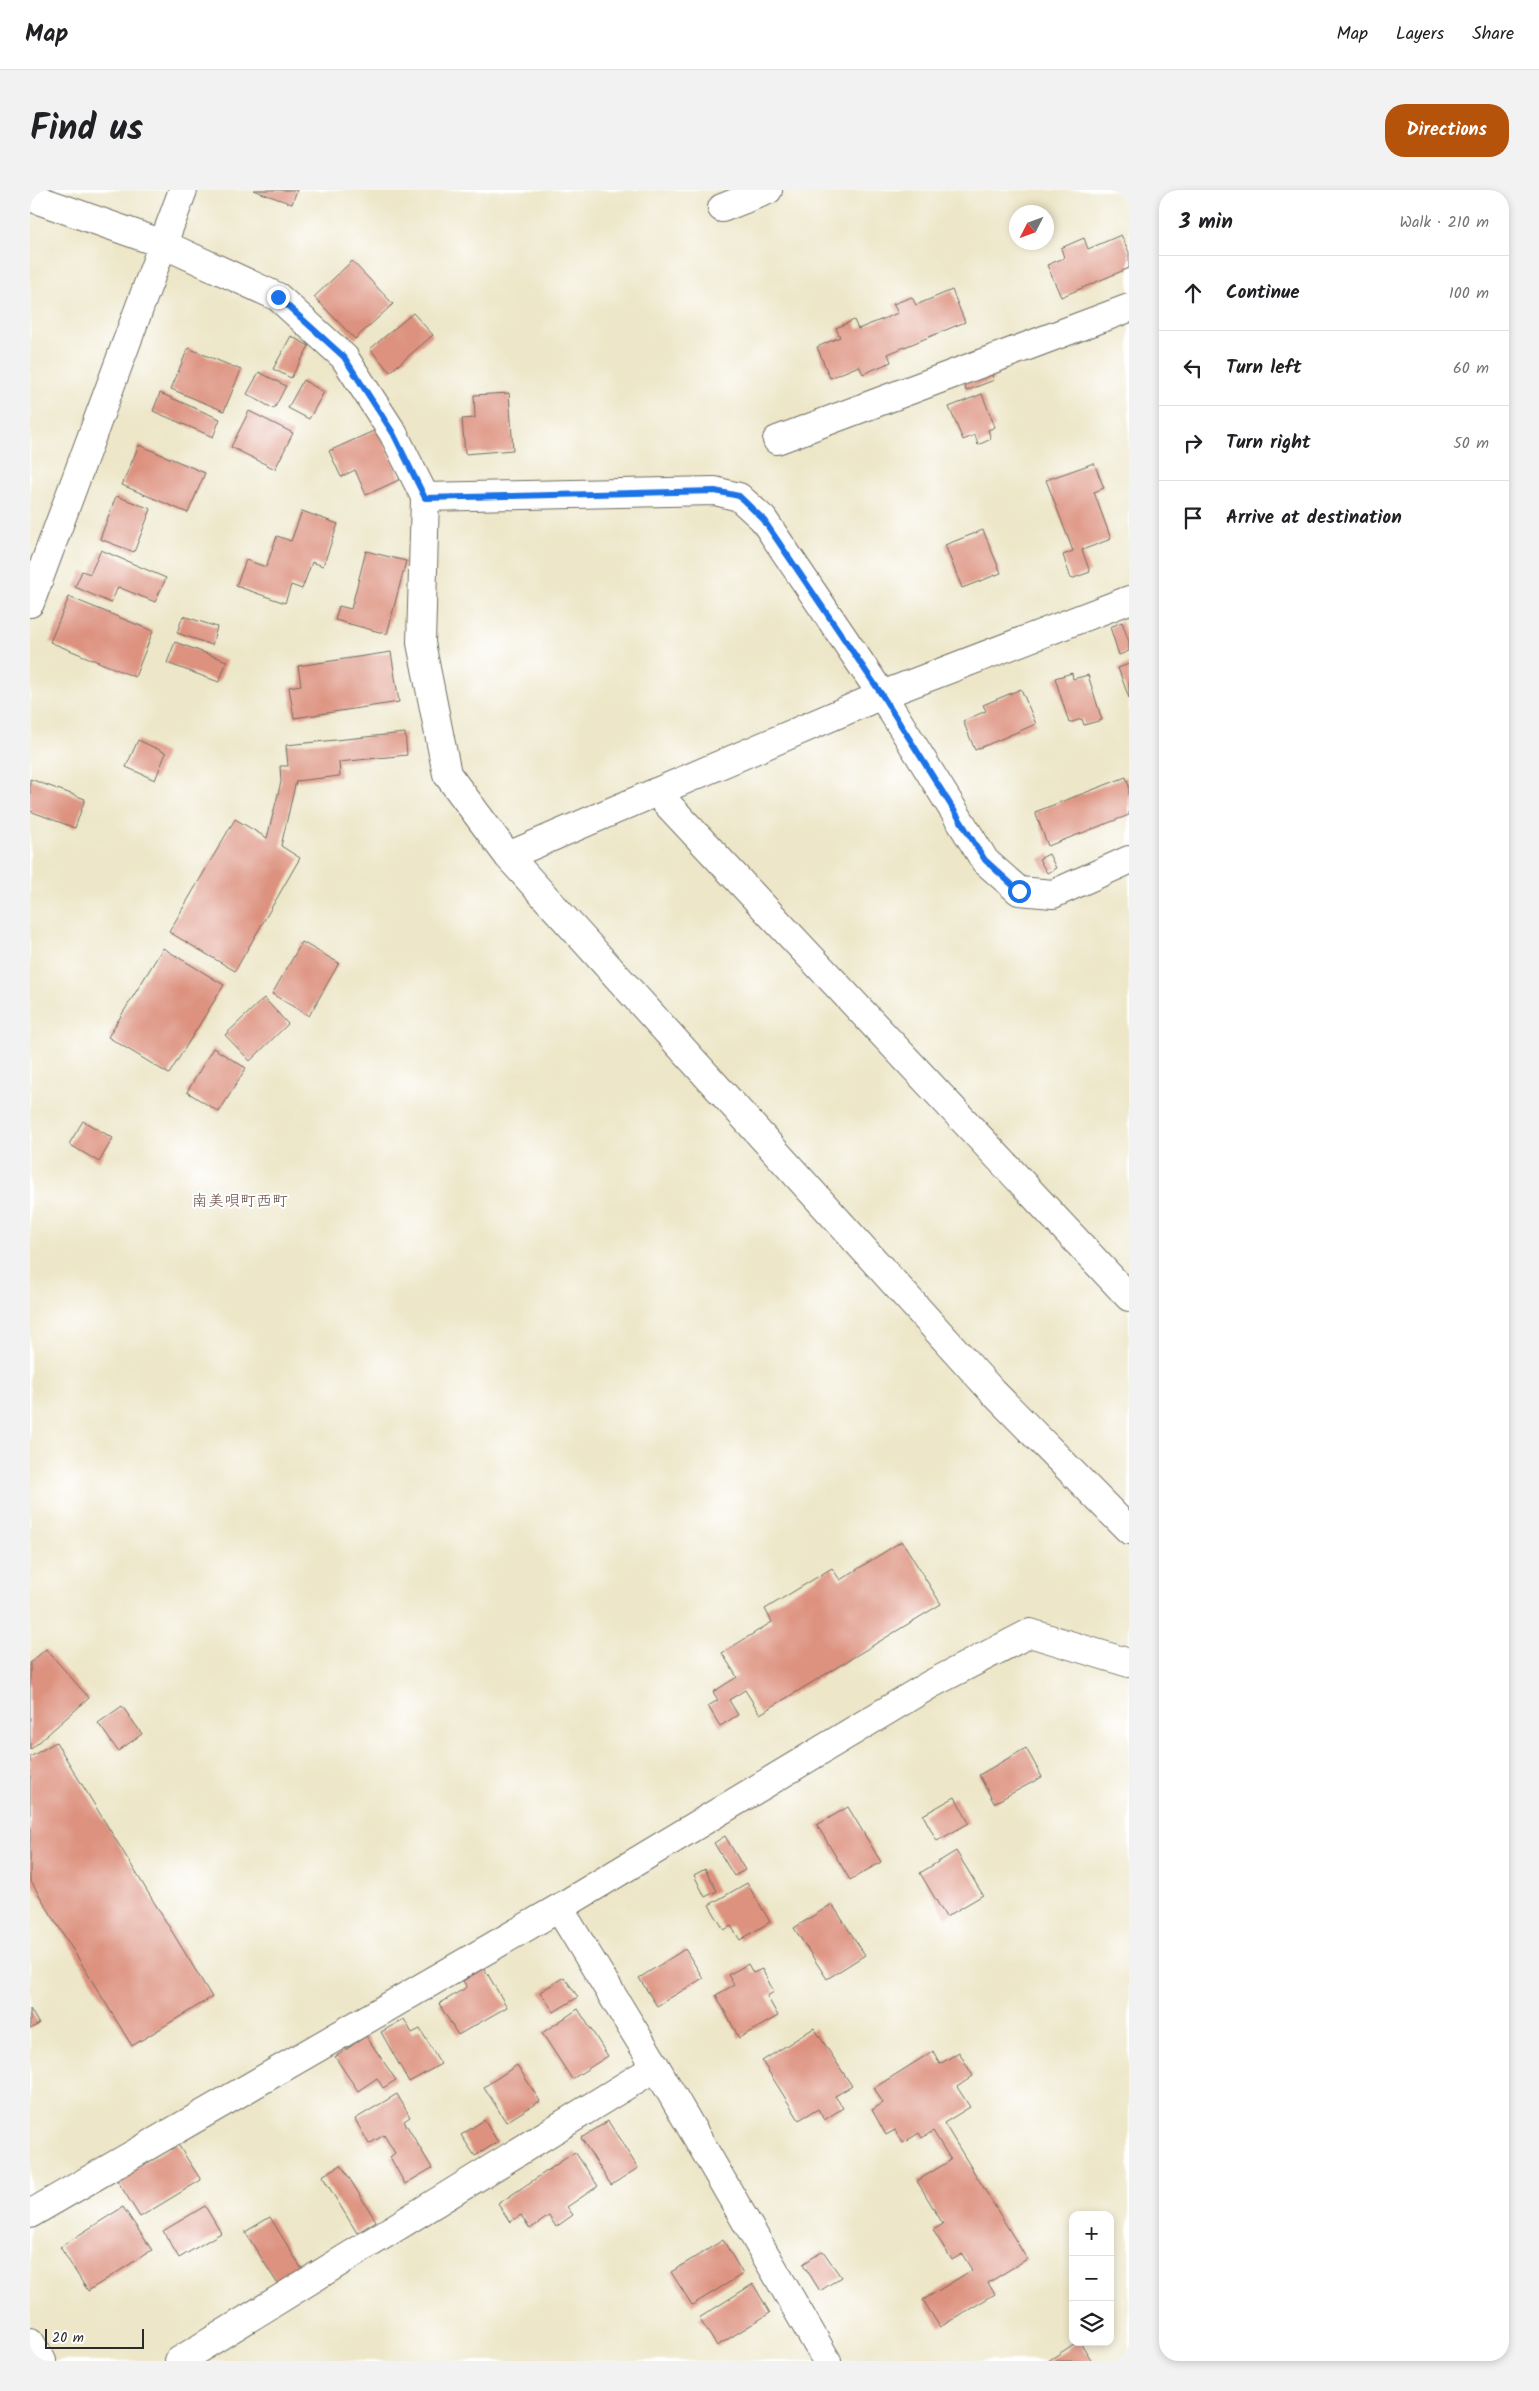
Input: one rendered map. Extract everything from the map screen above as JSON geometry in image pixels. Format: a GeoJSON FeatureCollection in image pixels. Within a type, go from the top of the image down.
{"type":"FeatureCollection","features":[{"type":"Feature","properties":{"kind":"street"},"geometry":{"type":"LineString","coordinates":[[30,603],[183,190]]}},
{"type":"Feature","properties":{"kind":"street"},"geometry":{"type":"LineString","coordinates":[[722,208],[768,190]]}},
{"type":"Feature","properties":{"kind":"street"},"geometry":{"type":"LineString","coordinates":[[30,197],[163,244],[278,297],[344,357],[393,433],[425,498],[421,643],[447,774],[508,856],[992,1391],[1129,1530]]}},
{"type":"Feature","properties":{"kind":"street"},"geometry":{"type":"LineString","coordinates":[[777,440],[1129,308]]}},
{"type":"Feature","properties":{"kind":"street"},"geometry":{"type":"LineString","coordinates":[[425,498],[715,491],[739,496],[763,519],[882,695],[985,860],[1019,891],[1053,894],[1129,860]]}},
{"type":"Feature","properties":{"kind":"street"},"geometry":{"type":"LineString","coordinates":[[508,856],[882,695],[1129,600]]}},
{"type":"Feature","properties":{"kind":"street"},"geometry":{"type":"LineString","coordinates":[[656,792],[1129,1297]]}},
{"type":"Feature","properties":{"kind":"street"},"geometry":{"type":"LineString","coordinates":[[30,2214],[559,1908],[931,1684],[1030,1633],[1129,1662]]}},
{"type":"Feature","properties":{"kind":"street"},"geometry":{"type":"LineString","coordinates":[[559,1908],[656,2067],[827,2361]]}},
{"type":"Feature","properties":{"kind":"street"},"geometry":{"type":"LineString","coordinates":[[179,2361],[656,2067]]}},
{"type":"Feature","properties":{"kind":"street"},"geometry":{"type":"LineString","coordinates":[[30,2342],[42,2361]]}},
{"type":"Feature","properties":{"kind":"building"},"geometry":{"type":"Polygon","coordinates":[[[253,190],[297,190],[292,204],[253,190]]]}},
{"type":"Feature","properties":{"kind":"building"},"geometry":{"type":"Polygon","coordinates":[[[1121,235],[1129,252],[1129,268],[1061,297],[1047,265],[1064,258],[1061,248],[1084,238],[1088,249],[1121,235]]]}},
{"type":"Feature","properties":{"kind":"building"},"geometry":{"type":"Polygon","coordinates":[[[352,261],[393,304],[355,339],[314,297],[352,261]]]}},
{"type":"Feature","properties":{"kind":"building"},"geometry":{"type":"Polygon","coordinates":[[[952,290],[965,322],[888,354],[891,362],[863,374],[859,366],[830,378],[817,347],[840,337],[836,328],[854,320],[858,329],[898,313],[893,304],[912,297],[916,305],[952,290]]]}},
{"type":"Feature","properties":{"kind":"building"},"geometry":{"type":"Polygon","coordinates":[[[413,313],[433,335],[390,372],[370,349],[413,313]]]}},
{"type":"Feature","properties":{"kind":"building"},"geometry":{"type":"Polygon","coordinates":[[[291,336],[309,346],[291,378],[273,369],[291,336]]]}},
{"type":"Feature","properties":{"kind":"building"},"geometry":{"type":"Polygon","coordinates":[[[188,348],[241,370],[224,411],[171,389],[188,348]]]}},
{"type":"Feature","properties":{"kind":"building"},"geometry":{"type":"Polygon","coordinates":[[[259,372],[286,386],[274,409],[247,394],[259,372]]]}},
{"type":"Feature","properties":{"kind":"building"},"geometry":{"type":"Polygon","coordinates":[[[991,373],[994,380],[966,391],[964,383],[991,373]]]}},
{"type":"Feature","properties":{"kind":"building"},"geometry":{"type":"Polygon","coordinates":[[[303,380],[324,392],[309,419],[288,408],[303,380]]]}},
{"type":"Feature","properties":{"kind":"building"},"geometry":{"type":"Polygon","coordinates":[[[160,393],[220,419],[213,437],[153,411],[160,393]]]}},
{"type":"Feature","properties":{"kind":"building"},"geometry":{"type":"Polygon","coordinates":[[[509,393],[513,450],[465,454],[462,419],[475,418],[474,395],[509,393]]]}},
{"type":"Feature","properties":{"kind":"building"},"geometry":{"type":"Polygon","coordinates":[[[982,394],[995,427],[988,430],[991,439],[978,445],[975,435],[963,440],[949,407],[982,394]]]}},
{"type":"Feature","properties":{"kind":"building"},"geometry":{"type":"Polygon","coordinates":[[[249,411],[293,433],[275,469],[231,447],[249,411]]]}},
{"type":"Feature","properties":{"kind":"building"},"geometry":{"type":"Polygon","coordinates":[[[378,429],[401,479],[366,495],[355,470],[341,477],[329,451],[378,429]]]}},
{"type":"Feature","properties":{"kind":"building"},"geometry":{"type":"Polygon","coordinates":[[[139,445],[205,473],[188,513],[122,485],[139,445]]]}},
{"type":"Feature","properties":{"kind":"building"},"geometry":{"type":"Polygon","coordinates":[[[1094,463],[1104,488],[1094,492],[1111,539],[1082,550],[1090,572],[1071,579],[1063,555],[1073,551],[1046,480],[1094,463]]]}},
{"type":"Feature","properties":{"kind":"building"},"geometry":{"type":"Polygon","coordinates":[[[116,496],[151,509],[134,552],[100,539],[116,496]]]}},
{"type":"Feature","properties":{"kind":"building"},"geometry":{"type":"Polygon","coordinates":[[[302,511],[338,524],[323,566],[312,562],[302,589],[291,585],[285,603],[236,586],[246,560],[266,567],[277,536],[291,541],[302,511]]]}},
{"type":"Feature","properties":{"kind":"building"},"geometry":{"type":"Polygon","coordinates":[[[983,530],[1001,573],[962,588],[945,545],[983,530]]]}},
{"type":"Feature","properties":{"kind":"building"},"geometry":{"type":"Polygon","coordinates":[[[101,550],[166,578],[155,602],[118,587],[111,603],[75,587],[82,571],[90,574],[101,550]]]}},
{"type":"Feature","properties":{"kind":"building"},"geometry":{"type":"Polygon","coordinates":[[[366,551],[406,561],[387,634],[335,620],[339,606],[351,609],[366,551]]]}},
{"type":"Feature","properties":{"kind":"building"},"geometry":{"type":"Polygon","coordinates":[[[69,597],[153,631],[135,677],[50,642],[69,597]]]}},
{"type":"Feature","properties":{"kind":"building"},"geometry":{"type":"Polygon","coordinates":[[[183,616],[217,627],[212,645],[177,633],[183,616]]]}},
{"type":"Feature","properties":{"kind":"building"},"geometry":{"type":"Polygon","coordinates":[[[1122,622],[1129,642],[1129,651],[1119,655],[1110,627],[1122,622]]]}},
{"type":"Feature","properties":{"kind":"building"},"geometry":{"type":"Polygon","coordinates":[[[175,642],[227,661],[219,682],[167,663],[175,642]]]}},
{"type":"Feature","properties":{"kind":"building"},"geometry":{"type":"Polygon","coordinates":[[[391,652],[399,702],[294,718],[289,687],[301,685],[298,666],[391,652]]]}},
{"type":"Feature","properties":{"kind":"building"},"geometry":{"type":"Polygon","coordinates":[[[1129,664],[1129,698],[1118,668],[1129,664]]]}},
{"type":"Feature","properties":{"kind":"building"},"geometry":{"type":"Polygon","coordinates":[[[1072,673],[1073,679],[1088,675],[1102,720],[1084,725],[1082,719],[1069,723],[1055,678],[1072,673]]]}},
{"type":"Feature","properties":{"kind":"building"},"geometry":{"type":"Polygon","coordinates":[[[1021,689],[1036,724],[975,750],[963,721],[986,711],[983,705],[1021,689]]]}},
{"type":"Feature","properties":{"kind":"building"},"geometry":{"type":"Polygon","coordinates":[[[405,733],[407,755],[339,762],[340,776],[296,781],[281,846],[300,858],[235,971],[169,932],[235,819],[267,838],[281,782],[280,766],[288,766],[286,745],[405,733]]]}},
{"type":"Feature","properties":{"kind":"building"},"geometry":{"type":"Polygon","coordinates":[[[138,740],[166,753],[155,780],[126,767],[138,740]]]}},
{"type":"Feature","properties":{"kind":"building"},"geometry":{"type":"Polygon","coordinates":[[[1126,777],[1129,786],[1129,815],[1048,846],[1035,812],[1126,777]]]}},
{"type":"Feature","properties":{"kind":"building"},"geometry":{"type":"Polygon","coordinates":[[[30,779],[85,799],[75,828],[30,811],[30,779]]]}},
{"type":"Feature","properties":{"kind":"building"},"geometry":{"type":"Polygon","coordinates":[[[1049,854],[1056,868],[1047,873],[1039,859],[1049,854]]]}},
{"type":"Feature","properties":{"kind":"building"},"geometry":{"type":"Polygon","coordinates":[[[302,942],[339,963],[309,1016],[272,994],[302,942]]]}},
{"type":"Feature","properties":{"kind":"building"},"geometry":{"type":"Polygon","coordinates":[[[163,948],[224,985],[169,1074],[108,1037],[163,948]]]}},
{"type":"Feature","properties":{"kind":"building"},"geometry":{"type":"Polygon","coordinates":[[[264,998],[288,1024],[250,1061],[225,1035],[264,998]]]}},
{"type":"Feature","properties":{"kind":"building"},"geometry":{"type":"Polygon","coordinates":[[[213,1048],[246,1068],[219,1112],[187,1092],[213,1048]]]}},
{"type":"Feature","properties":{"kind":"building"},"geometry":{"type":"Polygon","coordinates":[[[83,1121],[113,1138],[99,1162],[69,1144],[83,1121]]]}},
{"type":"Feature","properties":{"kind":"building"},"geometry":{"type":"Polygon","coordinates":[[[902,1541],[941,1604],[760,1714],[745,1690],[729,1700],[738,1715],[720,1726],[708,1706],[718,1700],[713,1692],[737,1677],[722,1653],[772,1622],[765,1609],[832,1568],[840,1580],[902,1541]]]}},
{"type":"Feature","properties":{"kind":"building"},"geometry":{"type":"Polygon","coordinates":[[[46,1649],[89,1698],[30,1750],[30,1663],[46,1649]]]}},
{"type":"Feature","properties":{"kind":"building"},"geometry":{"type":"Polygon","coordinates":[[[122,1706],[142,1734],[118,1751],[98,1723],[122,1706]]]}},
{"type":"Feature","properties":{"kind":"building"},"geometry":{"type":"Polygon","coordinates":[[[56,1742],[212,1997],[132,2046],[30,1880],[30,1757],[56,1742]]]}},
{"type":"Feature","properties":{"kind":"building"},"geometry":{"type":"Polygon","coordinates":[[[1026,1748],[1042,1777],[994,1803],[979,1775],[1026,1748]]]}},
{"type":"Feature","properties":{"kind":"building"},"geometry":{"type":"Polygon","coordinates":[[[955,1797],[969,1823],[937,1841],[923,1815],[955,1797]]]}},
{"type":"Feature","properties":{"kind":"building"},"geometry":{"type":"Polygon","coordinates":[[[848,1807],[881,1862],[850,1880],[817,1825],[848,1807]]]}},
{"type":"Feature","properties":{"kind":"building"},"geometry":{"type":"Polygon","coordinates":[[[725,1836],[745,1870],[734,1876],[714,1843],[725,1836]]]}},
{"type":"Feature","properties":{"kind":"building"},"geometry":{"type":"Polygon","coordinates":[[[956,1851],[983,1895],[946,1917],[920,1873],[956,1851]]]}},
{"type":"Feature","properties":{"kind":"building"},"geometry":{"type":"Polygon","coordinates":[[[705,1869],[717,1891],[705,1897],[694,1875],[705,1869]]]}},
{"type":"Feature","properties":{"kind":"building"},"geometry":{"type":"Polygon","coordinates":[[[747,1883],[770,1922],[740,1940],[731,1926],[724,1930],[709,1905],[747,1883]]]}},
{"type":"Feature","properties":{"kind":"building"},"geometry":{"type":"Polygon","coordinates":[[[832,1904],[865,1955],[827,1979],[794,1928],[832,1904]]]}},
{"type":"Feature","properties":{"kind":"building"},"geometry":{"type":"Polygon","coordinates":[[[685,1949],[703,1978],[657,2006],[639,1978],[685,1949]]]}},
{"type":"Feature","properties":{"kind":"building"},"geometry":{"type":"Polygon","coordinates":[[[748,1964],[753,1973],[762,1969],[774,1992],[767,1996],[778,2016],[739,2038],[716,1995],[734,1985],[728,1975],[748,1964]]]}},
{"type":"Feature","properties":{"kind":"building"},"geometry":{"type":"Polygon","coordinates":[[[484,1968],[507,2007],[458,2035],[439,2004],[467,1987],[463,1981],[484,1968]]]}},
{"type":"Feature","properties":{"kind":"building"},"geometry":{"type":"Polygon","coordinates":[[[564,1977],[578,1997],[554,2012],[540,1992],[564,1977]]]}},
{"type":"Feature","properties":{"kind":"building"},"geometry":{"type":"Polygon","coordinates":[[[30,2009],[39,2024],[30,2029],[30,2009]]]}},
{"type":"Feature","properties":{"kind":"building"},"geometry":{"type":"Polygon","coordinates":[[[578,2009],[608,2056],[572,2079],[542,2033],[578,2009]]]}},
{"type":"Feature","properties":{"kind":"building"},"geometry":{"type":"Polygon","coordinates":[[[404,2019],[412,2033],[420,2029],[441,2064],[409,2082],[381,2032],[404,2019]]]}},
{"type":"Feature","properties":{"kind":"building"},"geometry":{"type":"Polygon","coordinates":[[[814,2028],[852,2086],[835,2096],[843,2108],[824,2120],[818,2109],[799,2120],[762,2061],[814,2028]]]}},
{"type":"Feature","properties":{"kind":"building"},"geometry":{"type":"Polygon","coordinates":[[[366,2036],[396,2080],[383,2088],[377,2078],[358,2091],[335,2057],[366,2036]]]}},
{"type":"Feature","properties":{"kind":"building"},"geometry":{"type":"Polygon","coordinates":[[[933,2051],[940,2064],[959,2052],[973,2076],[957,2087],[970,2107],[944,2123],[1027,2259],[988,2283],[995,2294],[940,2327],[923,2300],[972,2270],[962,2254],[952,2260],[933,2230],[943,2224],[917,2181],[951,2160],[933,2131],[922,2138],[919,2133],[903,2143],[895,2130],[886,2135],[872,2110],[883,2103],[874,2088],[933,2051]]]}},
{"type":"Feature","properties":{"kind":"building"},"geometry":{"type":"Polygon","coordinates":[[[517,2065],[540,2101],[506,2122],[484,2087],[517,2065]]]}},
{"type":"Feature","properties":{"kind":"building"},"geometry":{"type":"Polygon","coordinates":[[[397,2094],[410,2117],[404,2121],[432,2168],[405,2184],[390,2157],[395,2153],[384,2135],[369,2144],[355,2119],[397,2094]]]}},
{"type":"Feature","properties":{"kind":"building"},"geometry":{"type":"Polygon","coordinates":[[[484,2120],[498,2142],[475,2156],[461,2135],[484,2120]]]}},
{"type":"Feature","properties":{"kind":"building"},"geometry":{"type":"Polygon","coordinates":[[[608,2121],[638,2168],[611,2185],[581,2138],[608,2121]]]}},
{"type":"Feature","properties":{"kind":"building"},"geometry":{"type":"Polygon","coordinates":[[[177,2143],[201,2180],[140,2217],[117,2180],[177,2143]]]}},
{"type":"Feature","properties":{"kind":"building"},"geometry":{"type":"Polygon","coordinates":[[[575,2152],[598,2186],[567,2207],[573,2215],[556,2227],[549,2216],[530,2229],[521,2215],[510,2222],[498,2204],[575,2152]]]}},
{"type":"Feature","properties":{"kind":"building"},"geometry":{"type":"Polygon","coordinates":[[[341,2165],[376,2221],[357,2233],[322,2176],[341,2165]]]}},
{"type":"Feature","properties":{"kind":"building"},"geometry":{"type":"Polygon","coordinates":[[[205,2206],[221,2233],[179,2258],[163,2231],[205,2206]]]}},
{"type":"Feature","properties":{"kind":"building"},"geometry":{"type":"Polygon","coordinates":[[[123,2207],[152,2250],[88,2291],[60,2247],[123,2207]]]}},
{"type":"Feature","properties":{"kind":"building"},"geometry":{"type":"Polygon","coordinates":[[[270,2217],[303,2271],[279,2286],[245,2232],[270,2217]]]}},
{"type":"Feature","properties":{"kind":"building"},"geometry":{"type":"Polygon","coordinates":[[[723,2240],[743,2274],[692,2305],[671,2272],[723,2240]]]}},
{"type":"Feature","properties":{"kind":"building"},"geometry":{"type":"Polygon","coordinates":[[[823,2251],[841,2277],[820,2291],[803,2264],[823,2251]]]}},
{"type":"Feature","properties":{"kind":"building"},"geometry":{"type":"Polygon","coordinates":[[[753,2284],[770,2313],[717,2346],[699,2318],[753,2284]]]}},
{"type":"Feature","properties":{"kind":"building"},"geometry":{"type":"Polygon","coordinates":[[[1071,2346],[1083,2346],[1092,2361],[1048,2361],[1071,2346]]]}},
{"type":"Feature","properties":{"kind":"district","name":"南美唄町西町"},"geometry":{"type":"Point","coordinates":[240,1201]}},
{"type":"Feature","properties":{"kind":"route"},"geometry":{"type":"LineString","coordinates":[[278,297],[344,357],[393,433],[425,498],[715,491],[739,496],[763,519],[882,695],[985,860],[1019,891]]}}]}
